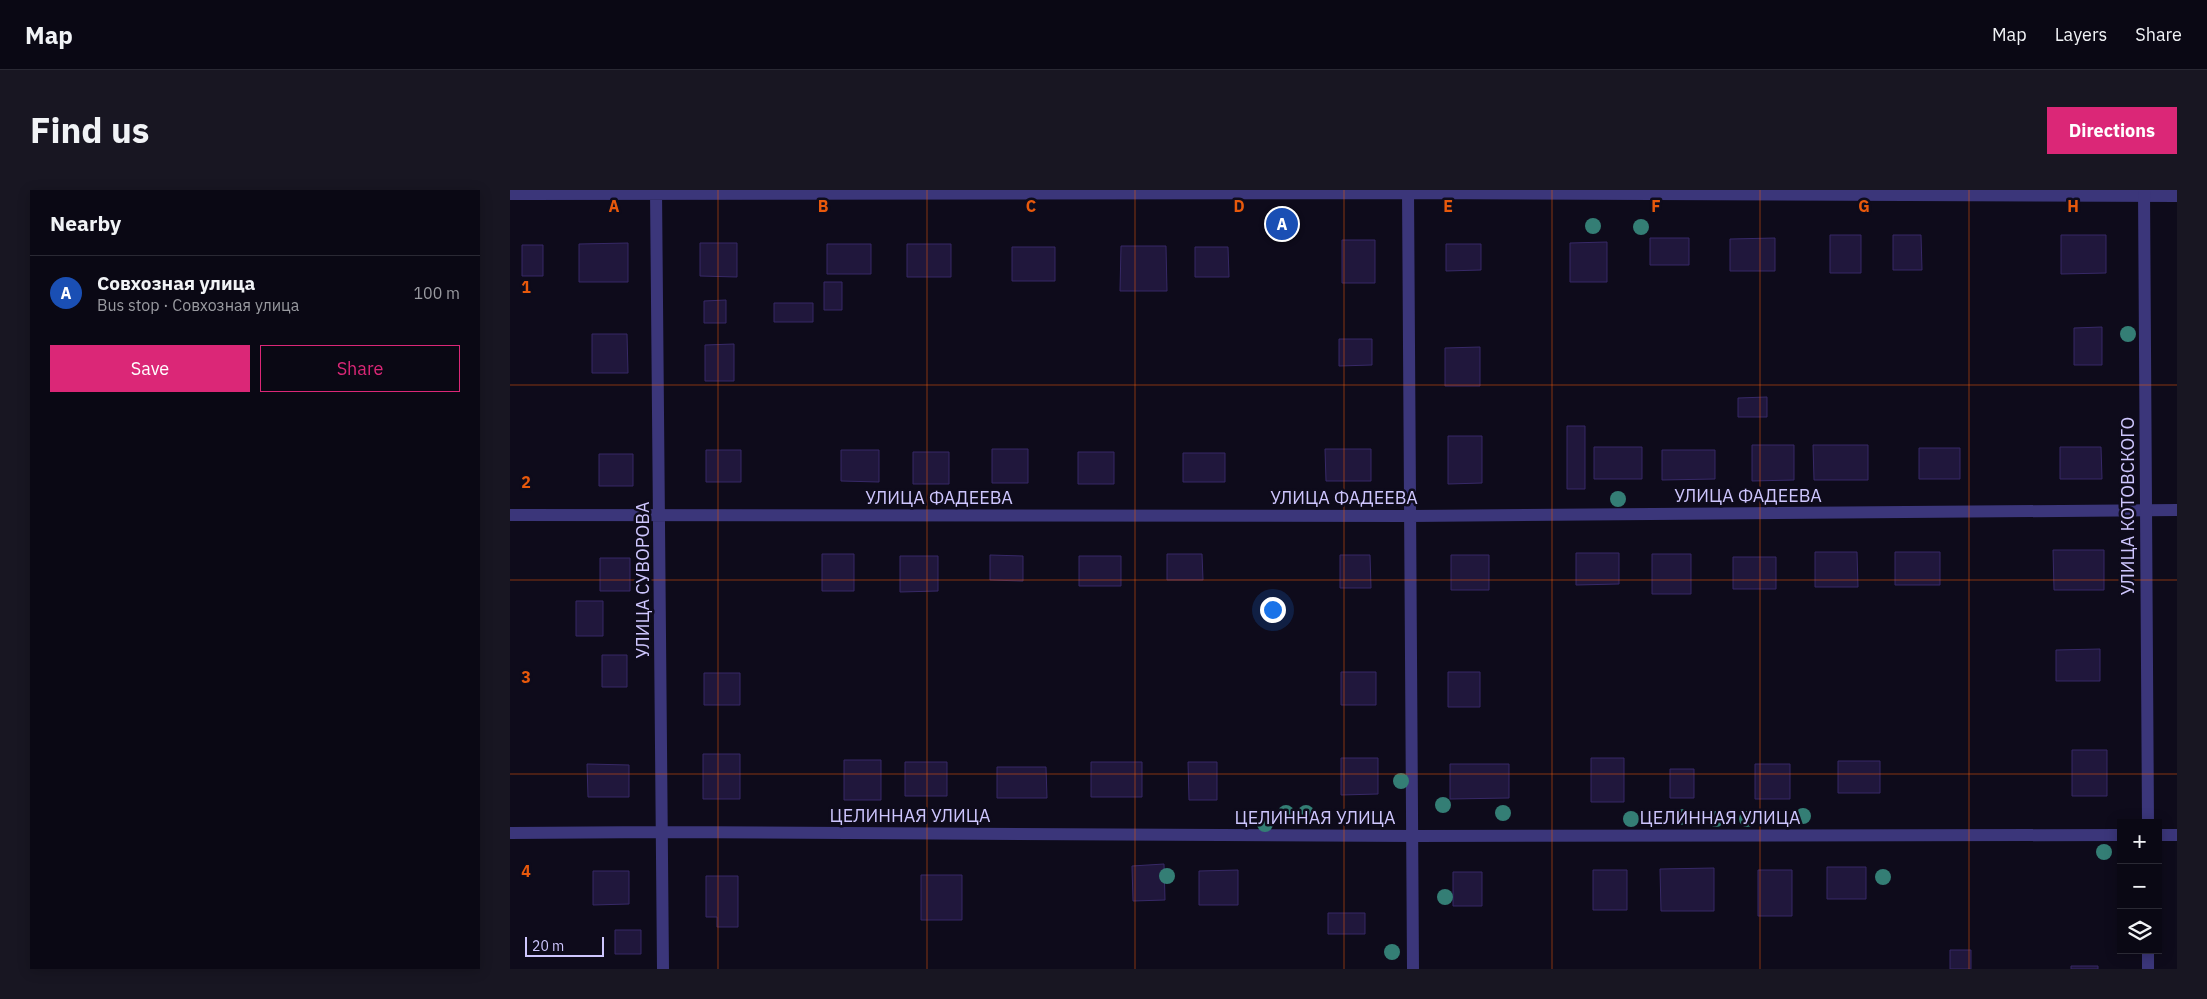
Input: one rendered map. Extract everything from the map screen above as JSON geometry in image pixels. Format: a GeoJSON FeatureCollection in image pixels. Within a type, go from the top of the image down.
{"type":"FeatureCollection","features":[{"type":"Feature","properties":{"kind":"street"},"geometry":{"type":"LineString","coordinates":[[510,194],[656,191],[1408,191],[2144,193],[2177,196]]}},
{"type":"Feature","properties":{"kind":"street","name":"УЛИЦА СУВОРОВА"},"geometry":{"type":"LineString","coordinates":[[656,191],[660,515],[662,969]]}},
{"type":"Feature","properties":{"kind":"street"},"geometry":{"type":"LineString","coordinates":[[1408,191],[1413,969]]}},
{"type":"Feature","properties":{"kind":"street","name":"УЛИЦА КОТОВСКОГО"},"geometry":{"type":"LineString","coordinates":[[2144,193],[2148,819]]}},
{"type":"Feature","properties":{"kind":"street","name":"УЛИЦА ФАДЕЕВА"},"geometry":{"type":"LineString","coordinates":[[510,515],[1410,516],[2177,510]]}},
{"type":"Feature","properties":{"kind":"street","name":"ЦЕЛИННАЯ УЛИЦА"},"geometry":{"type":"LineString","coordinates":[[510,833],[662,832],[1412,836],[2117,835]]}},
{"type":"Feature","properties":{"kind":"street"},"geometry":{"type":"LineString","coordinates":[[2162,835],[2177,835]]}},
{"type":"Feature","properties":{"kind":"street"},"geometry":{"type":"LineString","coordinates":[[2148,954],[2148,969]]}},
{"type":"Feature","properties":{"kind":"building"},"geometry":{"type":"Polygon","coordinates":[[[1830,235],[1861,235],[1861,273],[1830,273],[1830,235]]]}},
{"type":"Feature","properties":{"kind":"building"},"geometry":{"type":"Polygon","coordinates":[[[1893,235],[1921,235],[1922,270],[1893,270],[1893,235]]]}},
{"type":"Feature","properties":{"kind":"building"},"geometry":{"type":"Polygon","coordinates":[[[2061,235],[2106,235],[2106,273],[2061,274],[2061,235]]]}},
{"type":"Feature","properties":{"kind":"building"},"geometry":{"type":"Polygon","coordinates":[[[1650,238],[1689,238],[1689,265],[1650,265],[1650,238]]]}},
{"type":"Feature","properties":{"kind":"building"},"geometry":{"type":"Polygon","coordinates":[[[1775,238],[1775,271],[1730,271],[1730,239],[1775,238]]]}},
{"type":"Feature","properties":{"kind":"building"},"geometry":{"type":"Polygon","coordinates":[[[1342,240],[1375,240],[1375,283],[1342,283],[1342,240]]]}},
{"type":"Feature","properties":{"kind":"building"},"geometry":{"type":"Polygon","coordinates":[[[1607,242],[1607,282],[1570,282],[1570,243],[1607,242]]]}},
{"type":"Feature","properties":{"kind":"building"},"geometry":{"type":"Polygon","coordinates":[[[628,243],[628,282],[579,282],[579,244],[628,243]]]}},
{"type":"Feature","properties":{"kind":"building"},"geometry":{"type":"Polygon","coordinates":[[[700,243],[737,243],[737,277],[700,276],[700,243]]]}},
{"type":"Feature","properties":{"kind":"building"},"geometry":{"type":"Polygon","coordinates":[[[827,244],[871,244],[871,274],[827,274],[827,244]]]}},
{"type":"Feature","properties":{"kind":"building"},"geometry":{"type":"Polygon","coordinates":[[[907,244],[951,244],[951,277],[907,277],[907,244]]]}},
{"type":"Feature","properties":{"kind":"building"},"geometry":{"type":"Polygon","coordinates":[[[1446,244],[1481,244],[1481,270],[1446,271],[1446,244]]]}},
{"type":"Feature","properties":{"kind":"building"},"geometry":{"type":"Polygon","coordinates":[[[522,245],[543,245],[543,276],[522,276],[522,245]]]}},
{"type":"Feature","properties":{"kind":"building"},"geometry":{"type":"Polygon","coordinates":[[[1121,246],[1166,246],[1167,291],[1120,291],[1121,246]]]}},
{"type":"Feature","properties":{"kind":"building"},"geometry":{"type":"Polygon","coordinates":[[[1012,247],[1055,247],[1055,281],[1012,281],[1012,247]]]}},
{"type":"Feature","properties":{"kind":"building"},"geometry":{"type":"Polygon","coordinates":[[[1195,247],[1228,247],[1229,277],[1195,277],[1195,247]]]}},
{"type":"Feature","properties":{"kind":"building"},"geometry":{"type":"Polygon","coordinates":[[[824,282],[842,282],[842,310],[824,310],[824,282]]]}},
{"type":"Feature","properties":{"kind":"building"},"geometry":{"type":"Polygon","coordinates":[[[726,300],[726,323],[704,323],[704,301],[726,300]]]}},
{"type":"Feature","properties":{"kind":"building"},"geometry":{"type":"Polygon","coordinates":[[[774,303],[813,303],[813,322],[774,322],[774,303]]]}},
{"type":"Feature","properties":{"kind":"building"},"geometry":{"type":"Polygon","coordinates":[[[2102,327],[2102,365],[2074,365],[2074,328],[2102,327]]]}},
{"type":"Feature","properties":{"kind":"building"},"geometry":{"type":"Polygon","coordinates":[[[592,334],[627,334],[628,373],[592,373],[592,334]]]}},
{"type":"Feature","properties":{"kind":"building"},"geometry":{"type":"Polygon","coordinates":[[[1339,339],[1372,339],[1372,365],[1339,366],[1339,339]]]}},
{"type":"Feature","properties":{"kind":"building"},"geometry":{"type":"Polygon","coordinates":[[[734,344],[734,381],[705,381],[705,345],[734,344]]]}},
{"type":"Feature","properties":{"kind":"building"},"geometry":{"type":"Polygon","coordinates":[[[1480,347],[1480,386],[1445,386],[1445,348],[1480,347]]]}},
{"type":"Feature","properties":{"kind":"building"},"geometry":{"type":"Polygon","coordinates":[[[1767,397],[1767,417],[1738,417],[1738,398],[1767,397]]]}},
{"type":"Feature","properties":{"kind":"building"},"geometry":{"type":"Polygon","coordinates":[[[1567,426],[1585,426],[1585,489],[1567,489],[1567,426]]]}},
{"type":"Feature","properties":{"kind":"building"},"geometry":{"type":"Polygon","coordinates":[[[1448,436],[1482,436],[1482,483],[1448,484],[1448,436]]]}},
{"type":"Feature","properties":{"kind":"building"},"geometry":{"type":"Polygon","coordinates":[[[1752,445],[1794,445],[1794,480],[1752,481],[1752,445]]]}},
{"type":"Feature","properties":{"kind":"building"},"geometry":{"type":"Polygon","coordinates":[[[1813,445],[1868,445],[1868,480],[1814,480],[1813,445]]]}},
{"type":"Feature","properties":{"kind":"building"},"geometry":{"type":"Polygon","coordinates":[[[1594,447],[1642,447],[1642,479],[1594,479],[1594,447]]]}},
{"type":"Feature","properties":{"kind":"building"},"geometry":{"type":"Polygon","coordinates":[[[2060,447],[2101,447],[2102,479],[2060,479],[2060,447]]]}},
{"type":"Feature","properties":{"kind":"building"},"geometry":{"type":"Polygon","coordinates":[[[1919,448],[1960,448],[1960,479],[1919,479],[1919,448]]]}},
{"type":"Feature","properties":{"kind":"building"},"geometry":{"type":"Polygon","coordinates":[[[992,449],[1028,449],[1028,483],[992,483],[992,449]]]}},
{"type":"Feature","properties":{"kind":"building"},"geometry":{"type":"Polygon","coordinates":[[[1325,449],[1371,449],[1371,481],[1326,481],[1325,449]]]}},
{"type":"Feature","properties":{"kind":"building"},"geometry":{"type":"Polygon","coordinates":[[[706,450],[741,450],[741,482],[706,482],[706,450]]]}},
{"type":"Feature","properties":{"kind":"building"},"geometry":{"type":"Polygon","coordinates":[[[841,450],[879,450],[879,482],[841,481],[841,450]]]}},
{"type":"Feature","properties":{"kind":"building"},"geometry":{"type":"Polygon","coordinates":[[[1662,450],[1715,450],[1715,479],[1662,480],[1662,450]]]}},
{"type":"Feature","properties":{"kind":"building"},"geometry":{"type":"Polygon","coordinates":[[[913,452],[949,452],[949,484],[913,484],[913,452]]]}},
{"type":"Feature","properties":{"kind":"building"},"geometry":{"type":"Polygon","coordinates":[[[1078,452],[1114,452],[1114,484],[1078,484],[1078,452]]]}},
{"type":"Feature","properties":{"kind":"building"},"geometry":{"type":"Polygon","coordinates":[[[1183,453],[1225,453],[1225,482],[1183,482],[1183,453]]]}},
{"type":"Feature","properties":{"kind":"building"},"geometry":{"type":"Polygon","coordinates":[[[599,454],[633,454],[633,486],[599,486],[599,454]]]}},
{"type":"Feature","properties":{"kind":"building"},"geometry":{"type":"Polygon","coordinates":[[[2053,550],[2104,550],[2104,590],[2054,590],[2053,550]]]}},
{"type":"Feature","properties":{"kind":"building"},"geometry":{"type":"Polygon","coordinates":[[[1815,552],[1857,552],[1858,587],[1815,587],[1815,552]]]}},
{"type":"Feature","properties":{"kind":"building"},"geometry":{"type":"Polygon","coordinates":[[[1895,552],[1940,552],[1940,585],[1895,585],[1895,552]]]}},
{"type":"Feature","properties":{"kind":"building"},"geometry":{"type":"Polygon","coordinates":[[[1576,553],[1619,553],[1619,584],[1576,585],[1576,553]]]}},
{"type":"Feature","properties":{"kind":"building"},"geometry":{"type":"Polygon","coordinates":[[[822,554],[854,554],[854,591],[822,591],[822,554]]]}},
{"type":"Feature","properties":{"kind":"building"},"geometry":{"type":"Polygon","coordinates":[[[1167,554],[1202,554],[1203,580],[1167,580],[1167,554]]]}},
{"type":"Feature","properties":{"kind":"building"},"geometry":{"type":"Polygon","coordinates":[[[1652,554],[1691,554],[1691,594],[1652,594],[1652,554]]]}},
{"type":"Feature","properties":{"kind":"building"},"geometry":{"type":"Polygon","coordinates":[[[990,555],[1023,556],[1023,581],[990,580],[990,555]]]}},
{"type":"Feature","properties":{"kind":"building"},"geometry":{"type":"Polygon","coordinates":[[[1340,555],[1370,555],[1371,588],[1340,588],[1340,555]]]}},
{"type":"Feature","properties":{"kind":"building"},"geometry":{"type":"Polygon","coordinates":[[[1451,555],[1489,555],[1489,590],[1451,590],[1451,555]]]}},
{"type":"Feature","properties":{"kind":"building"},"geometry":{"type":"Polygon","coordinates":[[[900,556],[938,556],[938,591],[900,592],[900,556]]]}},
{"type":"Feature","properties":{"kind":"building"},"geometry":{"type":"Polygon","coordinates":[[[1079,556],[1121,556],[1121,586],[1079,586],[1079,556]]]}},
{"type":"Feature","properties":{"kind":"building"},"geometry":{"type":"Polygon","coordinates":[[[1733,557],[1776,557],[1776,589],[1733,589],[1733,557]]]}},
{"type":"Feature","properties":{"kind":"building"},"geometry":{"type":"Polygon","coordinates":[[[600,558],[630,558],[630,591],[600,591],[600,558]]]}},
{"type":"Feature","properties":{"kind":"building"},"geometry":{"type":"Polygon","coordinates":[[[576,601],[603,601],[603,636],[576,636],[576,601]]]}},
{"type":"Feature","properties":{"kind":"building"},"geometry":{"type":"Polygon","coordinates":[[[2100,649],[2100,681],[2056,681],[2056,650],[2100,649]]]}},
{"type":"Feature","properties":{"kind":"building"},"geometry":{"type":"Polygon","coordinates":[[[602,655],[627,655],[627,687],[602,687],[602,655]]]}},
{"type":"Feature","properties":{"kind":"building"},"geometry":{"type":"Polygon","coordinates":[[[1341,672],[1376,672],[1376,705],[1341,705],[1341,672]]]}},
{"type":"Feature","properties":{"kind":"building"},"geometry":{"type":"Polygon","coordinates":[[[1448,672],[1480,672],[1480,707],[1448,707],[1448,672]]]}},
{"type":"Feature","properties":{"kind":"building"},"geometry":{"type":"Polygon","coordinates":[[[704,673],[740,673],[740,705],[704,705],[704,673]]]}},
{"type":"Feature","properties":{"kind":"building"},"geometry":{"type":"Polygon","coordinates":[[[2072,750],[2107,750],[2107,796],[2072,796],[2072,750]]]}},
{"type":"Feature","properties":{"kind":"building"},"geometry":{"type":"Polygon","coordinates":[[[703,754],[740,754],[740,799],[703,799],[703,754]]]}},
{"type":"Feature","properties":{"kind":"building"},"geometry":{"type":"Polygon","coordinates":[[[1341,758],[1378,758],[1378,794],[1341,795],[1341,758]]]}},
{"type":"Feature","properties":{"kind":"building"},"geometry":{"type":"Polygon","coordinates":[[[1591,758],[1624,758],[1624,802],[1591,802],[1591,758]]]}},
{"type":"Feature","properties":{"kind":"building"},"geometry":{"type":"Polygon","coordinates":[[[844,760],[881,760],[881,800],[844,800],[844,760]]]}},
{"type":"Feature","properties":{"kind":"building"},"geometry":{"type":"Polygon","coordinates":[[[1838,761],[1880,761],[1880,793],[1838,793],[1838,761]]]}},
{"type":"Feature","properties":{"kind":"building"},"geometry":{"type":"Polygon","coordinates":[[[905,762],[947,762],[947,796],[905,796],[905,762]]]}},
{"type":"Feature","properties":{"kind":"building"},"geometry":{"type":"Polygon","coordinates":[[[1091,762],[1142,762],[1142,797],[1091,797],[1091,762]]]}},
{"type":"Feature","properties":{"kind":"building"},"geometry":{"type":"Polygon","coordinates":[[[1188,762],[1217,762],[1217,800],[1189,800],[1188,762]]]}},
{"type":"Feature","properties":{"kind":"building"},"geometry":{"type":"Polygon","coordinates":[[[587,764],[629,765],[629,797],[588,797],[587,764]]]}},
{"type":"Feature","properties":{"kind":"building"},"geometry":{"type":"Polygon","coordinates":[[[1450,764],[1509,764],[1509,798],[1450,799],[1450,764]]]}},
{"type":"Feature","properties":{"kind":"building"},"geometry":{"type":"Polygon","coordinates":[[[1755,764],[1790,764],[1790,799],[1755,799],[1755,764]]]}},
{"type":"Feature","properties":{"kind":"building"},"geometry":{"type":"Polygon","coordinates":[[[997,767],[1046,767],[1047,798],[997,798],[997,767]]]}},
{"type":"Feature","properties":{"kind":"building"},"geometry":{"type":"Polygon","coordinates":[[[1670,769],[1694,769],[1694,798],[1670,798],[1670,769]]]}},
{"type":"Feature","properties":{"kind":"building"},"geometry":{"type":"Polygon","coordinates":[[[1164,864],[1165,900],[1133,901],[1132,866],[1164,864]]]}},
{"type":"Feature","properties":{"kind":"building"},"geometry":{"type":"Polygon","coordinates":[[[1827,867],[1866,867],[1866,899],[1827,899],[1827,867]]]}},
{"type":"Feature","properties":{"kind":"building"},"geometry":{"type":"Polygon","coordinates":[[[1714,868],[1714,911],[1661,911],[1660,869],[1714,868]]]}},
{"type":"Feature","properties":{"kind":"building"},"geometry":{"type":"Polygon","coordinates":[[[1238,870],[1238,905],[1199,905],[1199,871],[1238,870]]]}},
{"type":"Feature","properties":{"kind":"building"},"geometry":{"type":"Polygon","coordinates":[[[1593,870],[1627,870],[1627,910],[1593,910],[1593,870]]]}},
{"type":"Feature","properties":{"kind":"building"},"geometry":{"type":"Polygon","coordinates":[[[1758,870],[1792,870],[1792,916],[1758,916],[1758,870]]]}},
{"type":"Feature","properties":{"kind":"building"},"geometry":{"type":"Polygon","coordinates":[[[593,871],[629,871],[629,904],[593,905],[593,871]]]}},
{"type":"Feature","properties":{"kind":"building"},"geometry":{"type":"Polygon","coordinates":[[[1453,872],[1482,872],[1482,906],[1453,906],[1453,872]]]}},
{"type":"Feature","properties":{"kind":"building"},"geometry":{"type":"Polygon","coordinates":[[[921,875],[962,875],[962,920],[921,920],[921,875]]]}},
{"type":"Feature","properties":{"kind":"building"},"geometry":{"type":"Polygon","coordinates":[[[706,876],[738,876],[738,927],[717,927],[717,917],[706,917],[706,876]]]}},
{"type":"Feature","properties":{"kind":"building"},"geometry":{"type":"Polygon","coordinates":[[[1328,913],[1365,913],[1365,934],[1328,934],[1328,913]]]}},
{"type":"Feature","properties":{"kind":"building"},"geometry":{"type":"Polygon","coordinates":[[[615,930],[641,930],[641,954],[615,954],[615,930]]]}},
{"type":"Feature","properties":{"kind":"building"},"geometry":{"type":"Polygon","coordinates":[[[1950,950],[1971,950],[1971,969],[1950,969],[1950,950]]]}},
{"type":"Feature","properties":{"kind":"building"},"geometry":{"type":"Polygon","coordinates":[[[2071,966],[2098,966],[2098,969],[2071,969],[2071,966]]]}},
{"type":"Feature","properties":{"kind":"place","name":"Совхозная улица"},"geometry":{"type":"Point","coordinates":[1282,224]}}]}
